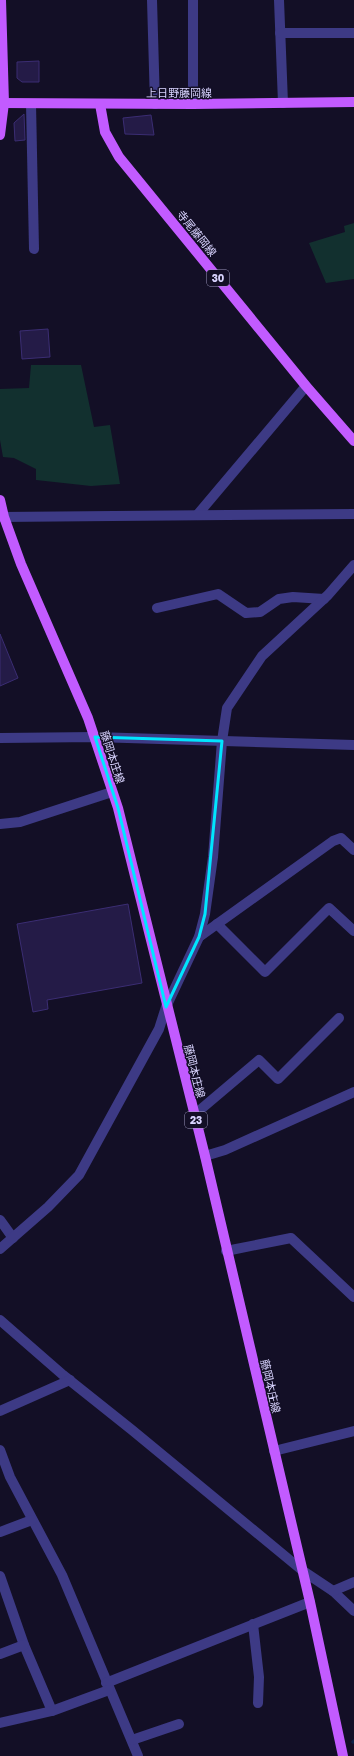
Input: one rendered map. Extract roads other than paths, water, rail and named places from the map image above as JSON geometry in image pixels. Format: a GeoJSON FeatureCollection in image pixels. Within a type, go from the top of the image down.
{"type":"FeatureCollection","features":[{"type":"Feature","properties":{"kind":"main road"},"geometry":{"type":"LineString","coordinates":[[0,135],[2,103],[1,0]]}},
{"type":"Feature","properties":{"kind":"main road","name":"上日野藤岡線"},"geometry":{"type":"LineString","coordinates":[[2,103],[193,104],[354,102]]}},
{"type":"Feature","properties":{"kind":"main road","name":"寺尾藤岡線"},"geometry":{"type":"LineString","coordinates":[[100,104],[105,132],[119,156],[306,386],[354,441]]}},
{"type":"Feature","properties":{"kind":"main road","name":"藤岡本庄線"},"geometry":{"type":"LineString","coordinates":[[0,500],[2,517],[88,718],[118,808],[166,1006],[205,1156],[226,1251],[303,1571],[343,1756]]}},
{"type":"Feature","properties":{"kind":"street"},"geometry":{"type":"LineString","coordinates":[[152,0],[154,104]]}},
{"type":"Feature","properties":{"kind":"street"},"geometry":{"type":"LineString","coordinates":[[193,0],[193,104]]}},
{"type":"Feature","properties":{"kind":"street"},"geometry":{"type":"LineString","coordinates":[[279,0],[283,103]]}},
{"type":"Feature","properties":{"kind":"street"},"geometry":{"type":"LineString","coordinates":[[280,33],[354,33]]}},
{"type":"Feature","properties":{"kind":"street"},"geometry":{"type":"LineString","coordinates":[[31,104],[34,249]]}},
{"type":"Feature","properties":{"kind":"street"},"geometry":{"type":"LineString","coordinates":[[198,514],[306,386]]}},
{"type":"Feature","properties":{"kind":"street"},"geometry":{"type":"LineString","coordinates":[[2,517],[198,514],[354,514]]}},
{"type":"Feature","properties":{"kind":"street"},"geometry":{"type":"LineString","coordinates":[[0,1249],[48,1207],[79,1175],[159,1029],[166,1006],[199,937],[205,914],[213,857],[222,741],[227,708],[262,656],[324,599],[354,565]]}},
{"type":"Feature","properties":{"kind":"street"},"geometry":{"type":"LineString","coordinates":[[158,608],[218,594],[246,613],[260,612],[279,599],[293,597],[324,599]]}},
{"type":"Feature","properties":{"kind":"street"},"geometry":{"type":"LineString","coordinates":[[0,738],[95,737],[354,745]]}},
{"type":"Feature","properties":{"kind":"street"},"geometry":{"type":"LineString","coordinates":[[0,824],[20,822],[112,792]]}},
{"type":"Feature","properties":{"kind":"street"},"geometry":{"type":"LineString","coordinates":[[199,937],[333,841],[341,838],[354,850]]}},
{"type":"Feature","properties":{"kind":"street"},"geometry":{"type":"LineString","coordinates":[[217,924],[265,972],[329,908],[354,931]]}},
{"type":"Feature","properties":{"kind":"street"},"geometry":{"type":"LineString","coordinates":[[194,1115],[259,1060],[278,1078],[339,1018]]}},
{"type":"Feature","properties":{"kind":"street"},"geometry":{"type":"LineString","coordinates":[[205,1156],[225,1150],[354,1092]]}},
{"type":"Feature","properties":{"kind":"street"},"geometry":{"type":"LineString","coordinates":[[0,1220],[13,1238]]}},
{"type":"Feature","properties":{"kind":"street"},"geometry":{"type":"LineString","coordinates":[[226,1251],[291,1238],[354,1297]]}},
{"type":"Feature","properties":{"kind":"street"},"geometry":{"type":"LineString","coordinates":[[0,1320],[70,1380],[303,1571],[333,1591],[354,1612]]}},
{"type":"Feature","properties":{"kind":"street"},"geometry":{"type":"LineString","coordinates":[[0,1411],[70,1380]]}},
{"type":"Feature","properties":{"kind":"street"},"geometry":{"type":"LineString","coordinates":[[274,1451],[354,1431]]}},
{"type":"Feature","properties":{"kind":"street"},"geometry":{"type":"LineString","coordinates":[[0,1450],[10,1477],[62,1575],[138,1756]]}},
{"type":"Feature","properties":{"kind":"street"},"geometry":{"type":"LineString","coordinates":[[0,1532],[32,1520]]}},
{"type":"Feature","properties":{"kind":"street"},"geometry":{"type":"LineString","coordinates":[[0,1576],[24,1645],[52,1711]]}},
{"type":"Feature","properties":{"kind":"street"},"geometry":{"type":"LineString","coordinates":[[333,1591],[354,1582]]}},
{"type":"Feature","properties":{"kind":"street"},"geometry":{"type":"LineString","coordinates":[[0,1723],[52,1711],[253,1624],[310,1602]]}},
{"type":"Feature","properties":{"kind":"street"},"geometry":{"type":"LineString","coordinates":[[253,1624],[259,1677],[258,1703]]}},
{"type":"Feature","properties":{"kind":"street"},"geometry":{"type":"LineString","coordinates":[[0,1654],[24,1645]]}},
{"type":"Feature","properties":{"kind":"street"},"geometry":{"type":"LineString","coordinates":[[132,1740],[179,1724]]}}]}
